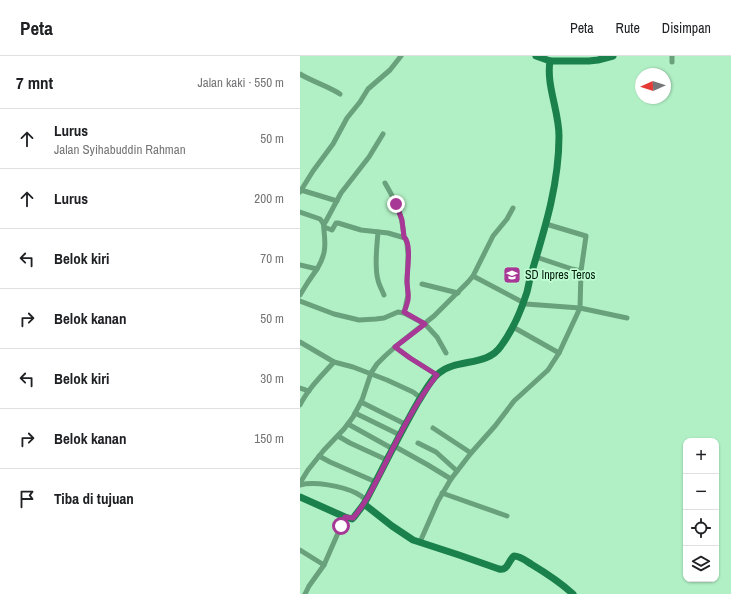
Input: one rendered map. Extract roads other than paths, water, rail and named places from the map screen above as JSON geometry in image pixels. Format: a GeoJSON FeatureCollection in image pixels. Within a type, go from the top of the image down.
{"type":"FeatureCollection","features":[{"type":"Feature","properties":{"kind":"street"},"geometry":{"type":"LineString","coordinates":[[337,201],[301,191],[313,171],[333,144],[347,118],[368,89],[390,70],[401,56]]}},
{"type":"Feature","properties":{"kind":"street"},"geometry":{"type":"LineString","coordinates":[[536,56],[547,59],[589,61],[613,56]]}},
{"type":"Feature","properties":{"kind":"street"},"geometry":{"type":"LineString","coordinates":[[300,497],[345,517],[353,518],[365,502],[405,424],[437,375],[446,368],[476,361],[495,354],[513,327],[523,303],[546,224],[555,185],[559,146],[558,117],[553,98],[547,59]]}},
{"type":"Feature","properties":{"kind":"street"},"geometry":{"type":"LineString","coordinates":[[300,74],[340,94]]}},
{"type":"Feature","properties":{"kind":"street"},"geometry":{"type":"LineString","coordinates":[[324,226],[337,201],[369,157],[383,134]]}},
{"type":"Feature","properties":{"kind":"street"},"geometry":{"type":"LineString","coordinates":[[385,183],[400,212],[404,237],[407,243],[408,295],[404,312]]}},
{"type":"Feature","properties":{"kind":"street"},"geometry":{"type":"LineString","coordinates":[[300,484],[319,456],[348,424],[361,402],[371,373],[385,356],[425,324],[458,293],[473,276],[493,236],[507,219],[513,208]]}},
{"type":"Feature","properties":{"kind":"street"},"geometry":{"type":"LineString","coordinates":[[300,212],[320,219],[324,226],[326,239],[322,260],[300,295]]}},
{"type":"Feature","properties":{"kind":"street"},"geometry":{"type":"LineString","coordinates":[[324,226],[332,230],[336,223],[338,223],[361,230],[388,233],[404,237]]}},
{"type":"Feature","properties":{"kind":"street"},"geometry":{"type":"LineString","coordinates":[[420,542],[442,493],[451,479],[470,453],[495,426],[514,401],[548,370],[559,353],[580,308],[581,271],[586,236],[546,224]]}},
{"type":"Feature","properties":{"kind":"street"},"geometry":{"type":"LineString","coordinates":[[378,232],[376,252],[377,274],[378,282],[384,295]]}},
{"type":"Feature","properties":{"kind":"street"},"geometry":{"type":"LineString","coordinates":[[536,257],[581,271]]}},
{"type":"Feature","properties":{"kind":"street"},"geometry":{"type":"LineString","coordinates":[[300,265],[317,269]]}},
{"type":"Feature","properties":{"kind":"street"},"geometry":{"type":"LineString","coordinates":[[473,276],[523,303],[542,306],[580,308],[627,318]]}},
{"type":"Feature","properties":{"kind":"street"},"geometry":{"type":"LineString","coordinates":[[422,284],[458,293]]}},
{"type":"Feature","properties":{"kind":"street"},"geometry":{"type":"LineString","coordinates":[[300,301],[334,314],[359,320],[376,320],[398,312],[404,312],[425,324],[437,336],[446,353]]}},
{"type":"Feature","properties":{"kind":"street"},"geometry":{"type":"LineString","coordinates":[[513,327],[559,353]]}},
{"type":"Feature","properties":{"kind":"street"},"geometry":{"type":"LineString","coordinates":[[300,342],[334,362],[371,373],[412,392],[421,398]]}},
{"type":"Feature","properties":{"kind":"street"},"geometry":{"type":"LineString","coordinates":[[395,347],[437,375]]}},
{"type":"Feature","properties":{"kind":"street"},"geometry":{"type":"LineString","coordinates":[[300,405],[318,379],[334,362]]}},
{"type":"Feature","properties":{"kind":"street"},"geometry":{"type":"LineString","coordinates":[[300,388],[309,391]]}},
{"type":"Feature","properties":{"kind":"street"},"geometry":{"type":"LineString","coordinates":[[361,402],[405,424]]}},
{"type":"Feature","properties":{"kind":"street"},"geometry":{"type":"LineString","coordinates":[[355,413],[400,435]]}},
{"type":"Feature","properties":{"kind":"street"},"geometry":{"type":"LineString","coordinates":[[348,424],[428,465],[451,479]]}},
{"type":"Feature","properties":{"kind":"street"},"geometry":{"type":"LineString","coordinates":[[433,428],[470,453]]}},
{"type":"Feature","properties":{"kind":"street"},"geometry":{"type":"LineString","coordinates":[[338,436],[387,460]]}},
{"type":"Feature","properties":{"kind":"street"},"geometry":{"type":"LineString","coordinates":[[418,443],[436,452],[457,471]]}},
{"type":"Feature","properties":{"kind":"street"},"geometry":{"type":"LineString","coordinates":[[319,456],[376,482]]}},
{"type":"Feature","properties":{"kind":"street"},"geometry":{"type":"LineString","coordinates":[[300,484],[314,483],[338,487],[355,492],[392,526],[408,537],[501,570],[506,568],[512,557],[519,556],[545,572],[573,594]]}},
{"type":"Feature","properties":{"kind":"street"},"geometry":{"type":"LineString","coordinates":[[442,493],[507,516]]}},
{"type":"Feature","properties":{"kind":"street"},"geometry":{"type":"LineString","coordinates":[[305,594],[324,565],[345,517]]}},
{"type":"Feature","properties":{"kind":"street"},"geometry":{"type":"LineString","coordinates":[[300,550],[324,565]]}},
{"type":"Feature","properties":{"kind":"place","name":"SD Inpres Teros"},"geometry":{"type":"Point","coordinates":[512,275]}}]}
